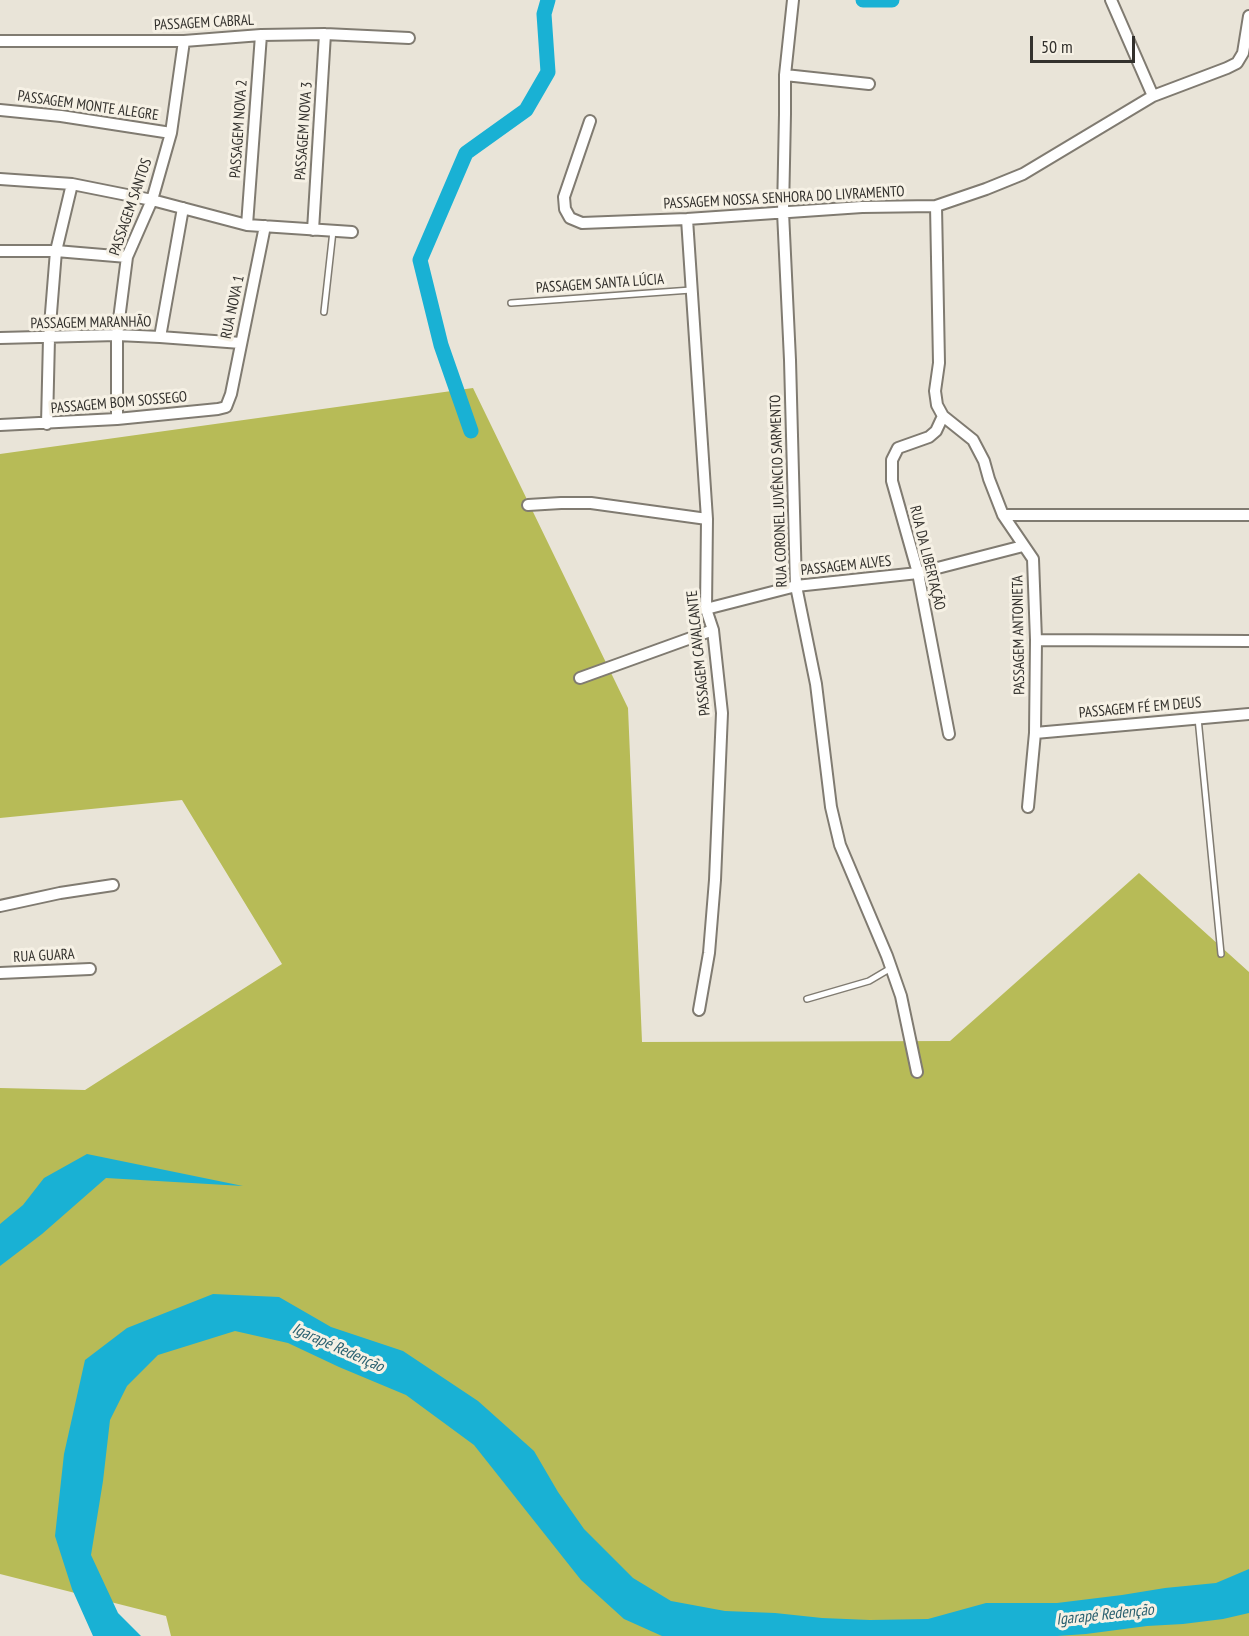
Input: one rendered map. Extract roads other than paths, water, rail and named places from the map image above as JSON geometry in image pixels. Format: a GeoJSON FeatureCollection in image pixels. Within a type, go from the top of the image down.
{"type":"FeatureCollection","features":[{"type":"Feature","properties":{"kind":"street","name":"RUA CORONEL JUVÊNCIO SARMENTO"},"geometry":{"type":"LineString","coordinates":[[793,0],[785,75],[783,212],[796,586],[816,684],[831,807],[840,845],[901,996],[917,1072]]}},
{"type":"Feature","properties":{"kind":"street"},"geometry":{"type":"LineString","coordinates":[[1110,0],[1153,96]]}},
{"type":"Feature","properties":{"kind":"street","name":"PASSAGEM NOSSA SENHORA DO LIVRAMENTO"},"geometry":{"type":"LineString","coordinates":[[590,121],[564,197],[565,209],[570,218],[582,223],[687,219],[862,207],[936,206],[1023,174],[1153,96],[1237,63],[1243,53],[1249,16]]}},
{"type":"Feature","properties":{"kind":"street","name":"PASSAGEM CABRAL"},"geometry":{"type":"LineString","coordinates":[[0,41],[184,41],[261,35],[326,34],[409,38]]}},
{"type":"Feature","properties":{"kind":"street","name":"PASSAGEM NOVA 3"},"geometry":{"type":"LineString","coordinates":[[313,230],[326,34]]}},
{"type":"Feature","properties":{"kind":"street","name":"PASSAGEM NOVA 2"},"geometry":{"type":"LineString","coordinates":[[248,225],[261,35]]}},
{"type":"Feature","properties":{"kind":"street","name":"PASSAGEM SANTOS"},"geometry":{"type":"LineString","coordinates":[[117,419],[117,335],[127,257],[152,200],[171,133],[184,41]]}},
{"type":"Feature","properties":{"kind":"street"},"geometry":{"type":"LineString","coordinates":[[785,75],[869,84]]}},
{"type":"Feature","properties":{"kind":"street","name":"PASSAGEM MONTE ALEGRE"},"geometry":{"type":"LineString","coordinates":[[0,110],[61,116],[171,133]]}},
{"type":"Feature","properties":{"kind":"street"},"geometry":{"type":"LineString","coordinates":[[0,179],[72,184],[152,200],[248,225],[352,232]]}},
{"type":"Feature","properties":{"kind":"street"},"geometry":{"type":"LineString","coordinates":[[47,424],[49,338],[56,251],[72,184]]}},
{"type":"Feature","properties":{"kind":"street"},"geometry":{"type":"LineString","coordinates":[[936,206],[939,363],[935,391],[937,405],[943,416]]}},
{"type":"Feature","properties":{"kind":"street","name":"PASSAGEM MARANHÃO"},"geometry":{"type":"LineString","coordinates":[[0,338],[117,335],[160,337],[183,208]]}},
{"type":"Feature","properties":{"kind":"street","name":"PASSAGEM CAVALCANTE"},"geometry":{"type":"LineString","coordinates":[[687,219],[707,519],[706,609],[713,630],[722,713],[715,880],[710,943],[699,1010]]}},
{"type":"Feature","properties":{"kind":"street","name":"RUA NOVA 1"},"geometry":{"type":"LineString","coordinates":[[231,394],[265,226]]}},
{"type":"Feature","properties":{"kind":"street"},"geometry":{"type":"LineString","coordinates":[[0,251],[56,251],[127,257]]}},
{"type":"Feature","properties":{"kind":"street"},"geometry":{"type":"LineString","coordinates":[[160,337],[241,343]]}},
{"type":"Feature","properties":{"kind":"street","name":"PASSAGEM BOM SOSSEGO"},"geometry":{"type":"LineString","coordinates":[[0,425],[117,419],[218,409],[226,407],[231,394]]}},
{"type":"Feature","properties":{"kind":"street","name":"PASSAGEM ANTONIETA"},"geometry":{"type":"LineString","coordinates":[[943,416],[973,440],[984,461],[1003,515],[1033,559],[1036,640],[1035,733],[1028,807]]}},
{"type":"Feature","properties":{"kind":"street","name":"RUA DA LIBERTAÇÃO"},"geometry":{"type":"LineString","coordinates":[[943,416],[936,431],[928,437],[898,448],[892,460],[892,481],[918,573],[950,734]]}},
{"type":"Feature","properties":{"kind":"street"},"geometry":{"type":"LineString","coordinates":[[528,505],[591,502],[707,519]]}},
{"type":"Feature","properties":{"kind":"street"},"geometry":{"type":"LineString","coordinates":[[1003,515],[1249,515]]}},
{"type":"Feature","properties":{"kind":"street","name":"PASSAGEM ALVES"},"geometry":{"type":"LineString","coordinates":[[706,609],[796,586],[918,573],[1023,546]]}},
{"type":"Feature","properties":{"kind":"street"},"geometry":{"type":"LineString","coordinates":[[580,678],[713,630]]}},
{"type":"Feature","properties":{"kind":"street"},"geometry":{"type":"LineString","coordinates":[[1036,640],[1249,641]]}},
{"type":"Feature","properties":{"kind":"street","name":"PASSAGEM FÉ EM DEUS"},"geometry":{"type":"LineString","coordinates":[[1035,733],[1249,714]]}},
{"type":"Feature","properties":{"kind":"street"},"geometry":{"type":"LineString","coordinates":[[0,906],[112,885]]}},
{"type":"Feature","properties":{"kind":"street","name":"RUA GUARA"},"geometry":{"type":"LineString","coordinates":[[0,973],[90,969]]}},
{"type":"Feature","properties":{"kind":"lane"},"geometry":{"type":"LineString","coordinates":[[324,312],[333,231]]}},
{"type":"Feature","properties":{"kind":"lane","name":"PASSAGEM SANTA LÚCIA"},"geometry":{"type":"LineString","coordinates":[[511,303],[691,290]]}},
{"type":"Feature","properties":{"kind":"lane"},"geometry":{"type":"LineString","coordinates":[[1198,718],[1221,954]]}},
{"type":"Feature","properties":{"kind":"lane"},"geometry":{"type":"LineString","coordinates":[[807,999],[869,981],[891,968]]}},
{"type":"Feature","properties":{"kind":"water"},"geometry":{"type":"Polygon","coordinates":[[[87,1154],[243,1186],[106,1178],[42,1234],[0,1266],[0,1224],[23,1205],[44,1178],[87,1154]]]}},
{"type":"Feature","properties":{"kind":"water","name":"Igarapé Redenção"},"geometry":{"type":"Polygon","coordinates":[[[213,1294],[279,1297],[331,1327],[403,1351],[478,1401],[534,1451],[558,1492],[584,1529],[633,1578],[671,1601],[725,1611],[822,1618],[928,1619],[986,1603],[1057,1603],[1216,1583],[1249,1569],[1249,1613],[1183,1624],[1057,1636],[662,1636],[624,1619],[581,1580],[474,1445],[406,1395],[288,1343],[235,1331],[158,1355],[127,1386],[110,1420],[91,1555],[118,1613],[141,1636],[93,1636],[72,1589],[55,1536],[64,1454],[85,1360],[127,1328],[213,1294]]]}},
{"type":"Feature","properties":{"kind":"waterway"},"geometry":{"type":"LineString","coordinates":[[471,431],[441,345],[420,260],[466,153],[526,110],[548,72],[544,14],[548,0]]}},
{"type":"Feature","properties":{"kind":"waterway"},"geometry":{"type":"LineString","coordinates":[[863,0],[892,0]]}}]}
